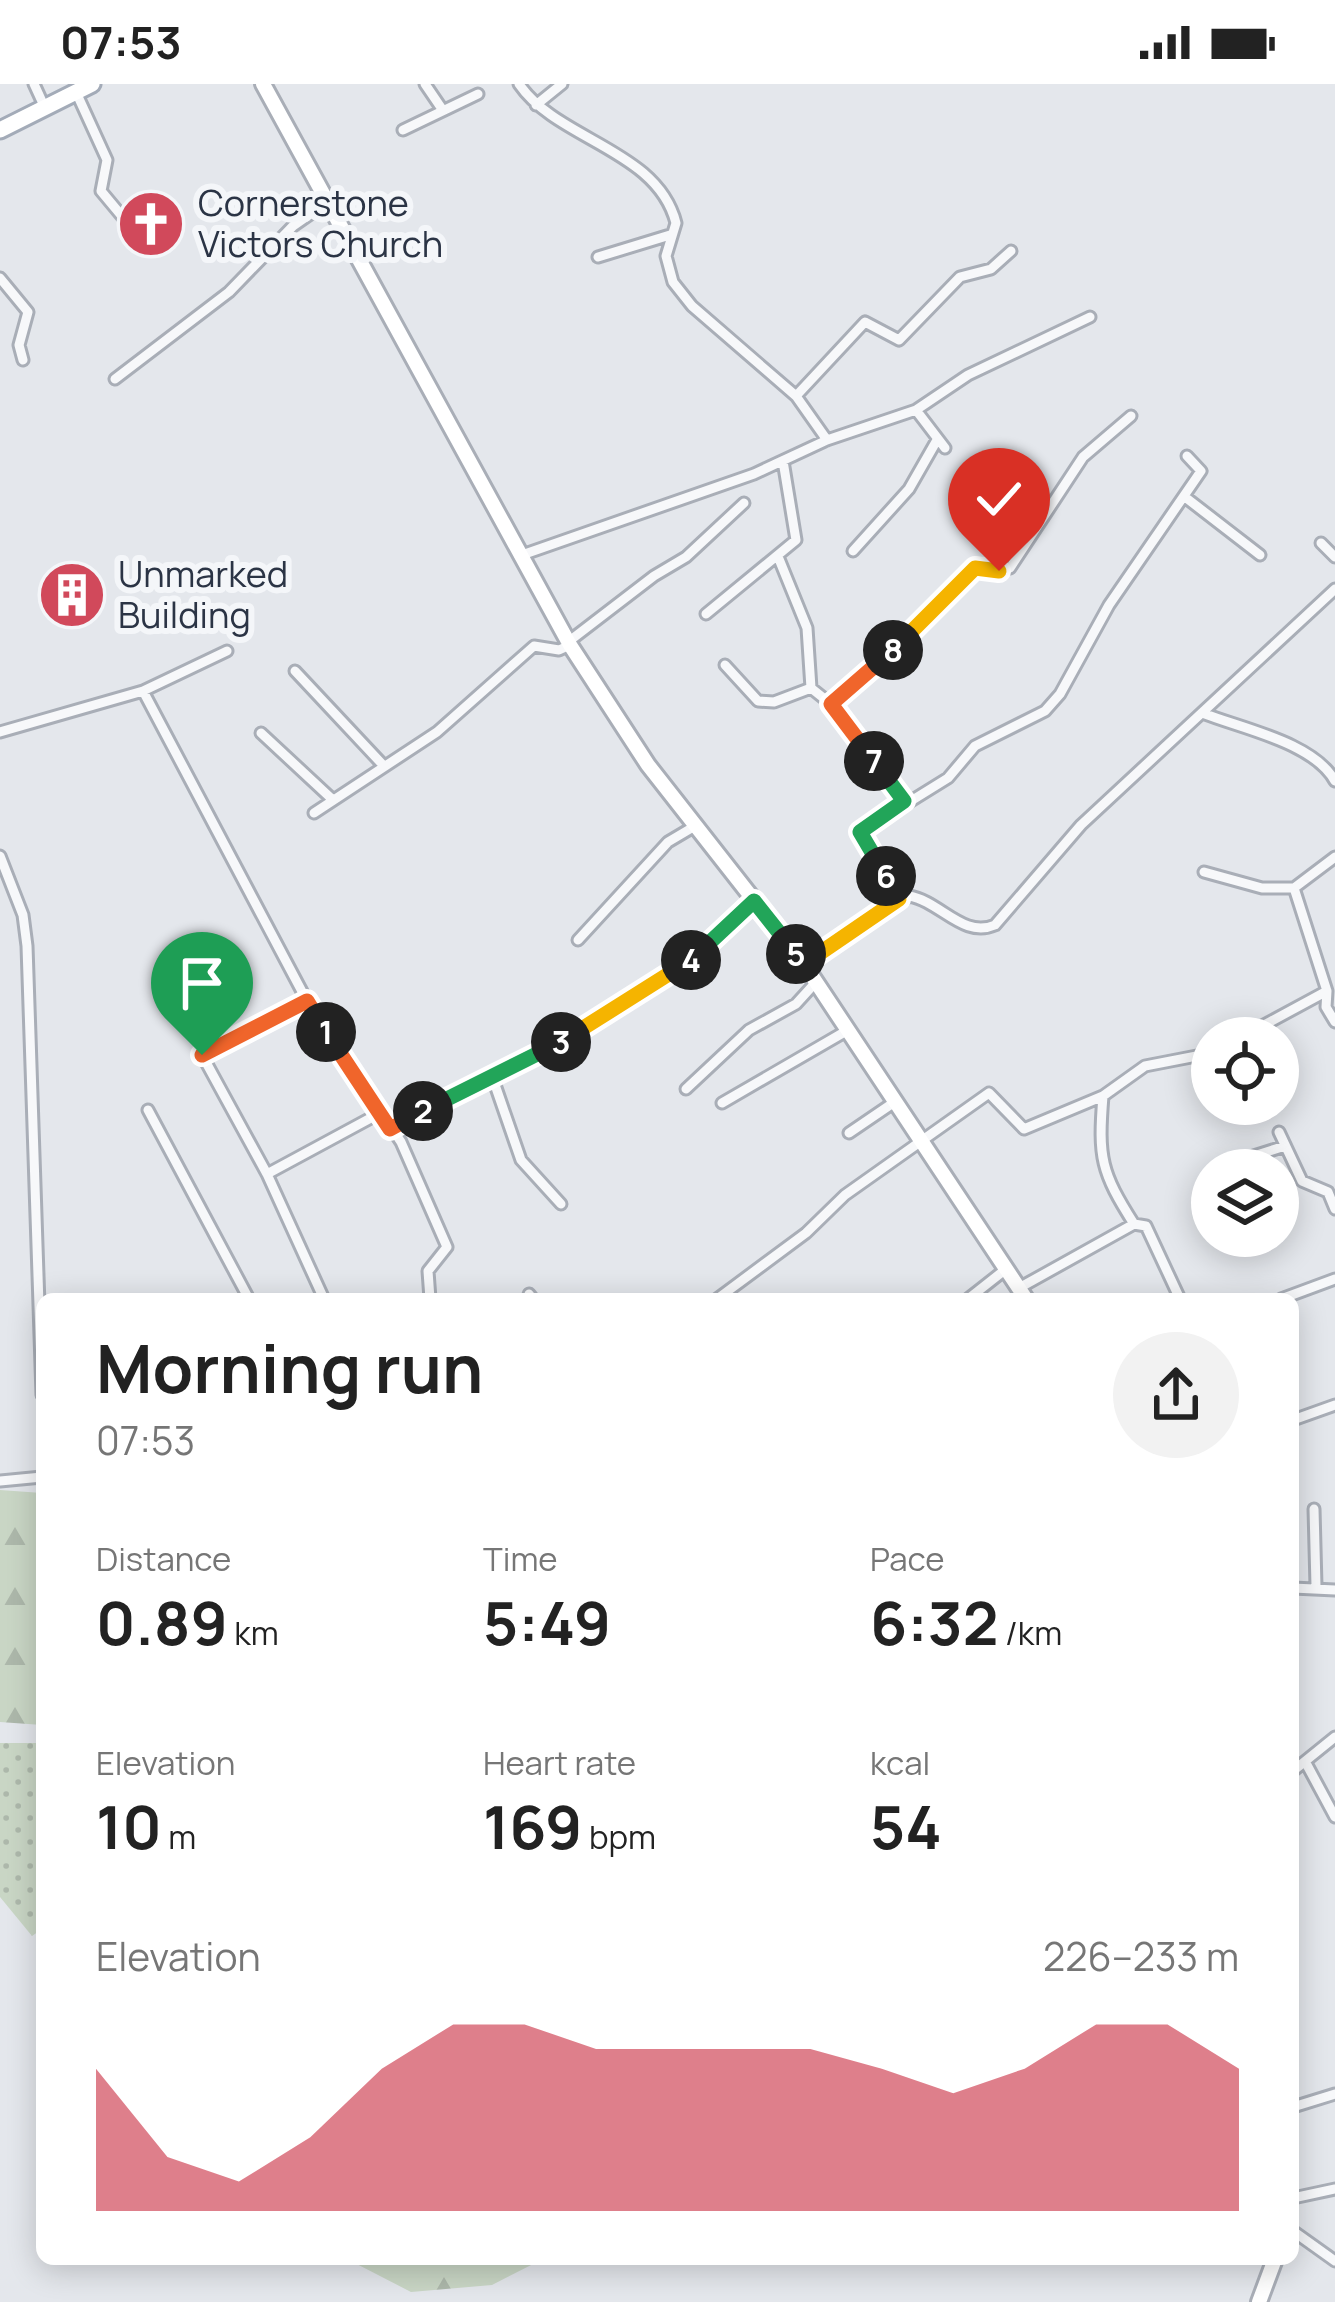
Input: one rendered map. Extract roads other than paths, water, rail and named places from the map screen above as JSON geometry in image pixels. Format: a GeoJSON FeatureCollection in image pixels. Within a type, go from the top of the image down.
{"type":"FeatureCollection","features":[{"type":"Feature","properties":{"kind":"main road"},"geometry":{"type":"LineString","coordinates":[[0,130],[92,84]]}},
{"type":"Feature","properties":{"kind":"street"},"geometry":{"type":"LineString","coordinates":[[34,84],[45,108]]}},
{"type":"Feature","properties":{"kind":"street"},"geometry":{"type":"LineString","coordinates":[[263,84],[326,203],[391,308],[569,643],[647,765],[804,964],[1021,1293]]}},
{"type":"Feature","properties":{"kind":"street"},"geometry":{"type":"LineString","coordinates":[[425,84],[442,109]]}},
{"type":"Feature","properties":{"kind":"street"},"geometry":{"type":"LineString","coordinates":[[519,84],[536,105],[636,166],[673,212],[676,223],[666,256],[674,282],[692,306],[796,396],[827,440]]}},
{"type":"Feature","properties":{"kind":"street"},"geometry":{"type":"LineString","coordinates":[[536,105],[562,84]]}},
{"type":"Feature","properties":{"kind":"street"},"geometry":{"type":"LineString","coordinates":[[76,92],[107,160],[101,191],[131,226]]}},
{"type":"Feature","properties":{"kind":"street"},"geometry":{"type":"LineString","coordinates":[[403,130],[478,94]]}},
{"type":"Feature","properties":{"kind":"street"},"geometry":{"type":"LineString","coordinates":[[115,379],[229,292],[293,226],[326,203]]}},
{"type":"Feature","properties":{"kind":"street"},"geometry":{"type":"LineString","coordinates":[[598,257],[670,235]]}},
{"type":"Feature","properties":{"kind":"street"},"geometry":{"type":"LineString","coordinates":[[796,396],[865,322],[899,340],[960,277],[992,269],[1011,251]]}},
{"type":"Feature","properties":{"kind":"street"},"geometry":{"type":"LineString","coordinates":[[0,278],[28,312],[19,345],[23,360]]}},
{"type":"Feature","properties":{"kind":"street"},"geometry":{"type":"LineString","coordinates":[[519,556],[916,410],[968,375],[1090,316]]}},
{"type":"Feature","properties":{"kind":"street"},"geometry":{"type":"LineString","coordinates":[[853,551],[941,444],[916,410]]}},
{"type":"Feature","properties":{"kind":"street"},"geometry":{"type":"LineString","coordinates":[[831,704],[925,621],[975,568],[1010,568],[1084,458],[1131,416]]}},
{"type":"Feature","properties":{"kind":"street"},"geometry":{"type":"LineString","coordinates":[[899,899],[860,832],[948,778],[975,746],[1003,728],[1031,722],[1060,694],[1108,605],[1201,472],[1187,456]]}},
{"type":"Feature","properties":{"kind":"street"},"geometry":{"type":"LineString","coordinates":[[706,614],[796,540],[783,461]]}},
{"type":"Feature","properties":{"kind":"street"},"geometry":{"type":"LineString","coordinates":[[1185,497],[1260,555]]}},
{"type":"Feature","properties":{"kind":"street"},"geometry":{"type":"LineString","coordinates":[[314,813],[437,732],[534,646],[559,650],[569,643],[686,557],[744,503]]}},
{"type":"Feature","properties":{"kind":"street"},"geometry":{"type":"LineString","coordinates":[[1321,543],[1335,557]]}},
{"type":"Feature","properties":{"kind":"street"},"geometry":{"type":"LineString","coordinates":[[778,559],[807,628],[811,688],[831,704],[904,801]]}},
{"type":"Feature","properties":{"kind":"street"},"geometry":{"type":"LineString","coordinates":[[804,964],[899,899],[917,897],[976,930],[995,925],[1081,825],[1335,589]]}},
{"type":"Feature","properties":{"kind":"street"},"geometry":{"type":"LineString","coordinates":[[0,732],[142,691],[227,651]]}},
{"type":"Feature","properties":{"kind":"street"},"geometry":{"type":"LineString","coordinates":[[725,665],[758,701],[774,702],[811,688]]}},
{"type":"Feature","properties":{"kind":"street"},"geometry":{"type":"LineString","coordinates":[[295,670],[383,765]]}},
{"type":"Feature","properties":{"kind":"street"},"geometry":{"type":"LineString","coordinates":[[142,691],[307,1001],[423,1183],[447,1247],[428,1271],[430,1293]]}},
{"type":"Feature","properties":{"kind":"street"},"geometry":{"type":"LineString","coordinates":[[1205,714],[1280,742],[1328,768],[1335,781]]}},
{"type":"Feature","properties":{"kind":"street"},"geometry":{"type":"LineString","coordinates":[[261,733],[333,800]]}},
{"type":"Feature","properties":{"kind":"street"},"geometry":{"type":"LineString","coordinates":[[578,940],[668,842],[695,826]]}},
{"type":"Feature","properties":{"kind":"street"},"geometry":{"type":"LineString","coordinates":[[0,856],[22,915],[27,946],[39,1293]]}},
{"type":"Feature","properties":{"kind":"street"},"geometry":{"type":"LineString","coordinates":[[1204,872],[1262,888],[1294,888],[1335,857]]}},
{"type":"Feature","properties":{"kind":"street"},"geometry":{"type":"LineString","coordinates":[[1294,888],[1335,1022]]}},
{"type":"Feature","properties":{"kind":"street"},"geometry":{"type":"LineString","coordinates":[[390,1129],[493,1079],[622,1000],[675,974],[754,901]]}},
{"type":"Feature","properties":{"kind":"street"},"geometry":{"type":"LineString","coordinates":[[686,1089],[749,1030],[796,1004],[816,982]]}},
{"type":"Feature","properties":{"kind":"street"},"geometry":{"type":"LineString","coordinates":[[1279,1017],[1327,991]]}},
{"type":"Feature","properties":{"kind":"street"},"geometry":{"type":"LineString","coordinates":[[307,1001],[202,1055],[267,1174],[320,1293]]}},
{"type":"Feature","properties":{"kind":"street"},"geometry":{"type":"LineString","coordinates":[[722,1103],[848,1030]]}},
{"type":"Feature","properties":{"kind":"street"},"geometry":{"type":"LineString","coordinates":[[730,1293],[772,1253],[806,1234],[844,1196],[989,1093],[1024,1130],[1103,1096],[1145,1066],[1191,1057]]}},
{"type":"Feature","properties":{"kind":"street"},"geometry":{"type":"LineString","coordinates":[[493,1079],[521,1160],[561,1204]]}},
{"type":"Feature","properties":{"kind":"street"},"geometry":{"type":"LineString","coordinates":[[1103,1096],[1100,1162],[1134,1224]]}},
{"type":"Feature","properties":{"kind":"street"},"geometry":{"type":"LineString","coordinates":[[849,1132],[896,1101]]}},
{"type":"Feature","properties":{"kind":"street"},"geometry":{"type":"LineString","coordinates":[[148,1110],[246,1293]]}},
{"type":"Feature","properties":{"kind":"street"},"geometry":{"type":"LineString","coordinates":[[267,1174],[380,1113]]}},
{"type":"Feature","properties":{"kind":"street"},"geometry":{"type":"LineString","coordinates":[[1279,1132],[1302,1180],[1328,1192],[1335,1209]]}},
{"type":"Feature","properties":{"kind":"street"},"geometry":{"type":"LineString","coordinates":[[1276,1149],[1285,1146]]}},
{"type":"Feature","properties":{"kind":"street"},"geometry":{"type":"LineString","coordinates":[[1024,1293],[1134,1224],[1146,1226],[1177,1293]]}},
{"type":"Feature","properties":{"kind":"street"},"geometry":{"type":"LineString","coordinates":[[976,1293],[1008,1267]]}},
{"type":"Feature","properties":{"kind":"street"},"geometry":{"type":"LineString","coordinates":[[1297,1293],[1335,1279]]}},
{"type":"Feature","properties":{"kind":"street"},"geometry":{"type":"LineString","coordinates":[[1299,1418],[1335,1405]]}},
{"type":"Feature","properties":{"kind":"street"},"geometry":{"type":"LineString","coordinates":[[0,1481],[36,1478]]}},
{"type":"Feature","properties":{"kind":"street"},"geometry":{"type":"LineString","coordinates":[[1314,1509],[1316,1586]]}},
{"type":"Feature","properties":{"kind":"street"},"geometry":{"type":"LineString","coordinates":[[1299,1587],[1335,1590]]}},
{"type":"Feature","properties":{"kind":"street"},"geometry":{"type":"LineString","coordinates":[[1299,1768],[1335,1736]]}},
{"type":"Feature","properties":{"kind":"street"},"geometry":{"type":"LineString","coordinates":[[1307,1765],[1335,1817]]}},
{"type":"Feature","properties":{"kind":"street"},"geometry":{"type":"LineString","coordinates":[[1299,2105],[1335,2094]]}},
{"type":"Feature","properties":{"kind":"street"},"geometry":{"type":"LineString","coordinates":[[1299,2197],[1335,2189]]}},
{"type":"Feature","properties":{"kind":"street"},"geometry":{"type":"LineString","coordinates":[[1299,2235],[1335,2261]]}},
{"type":"Feature","properties":{"kind":"street"},"geometry":{"type":"LineString","coordinates":[[1259,2302],[1273,2265]]}},
{"type":"Feature","properties":{"kind":"place","name":"Cornerstone Victors Church"},"geometry":{"type":"Point","coordinates":[151,224]}},
{"type":"Feature","properties":{"kind":"place","name":"Unmarked Building"},"geometry":{"type":"Point","coordinates":[72,595]}}]}
